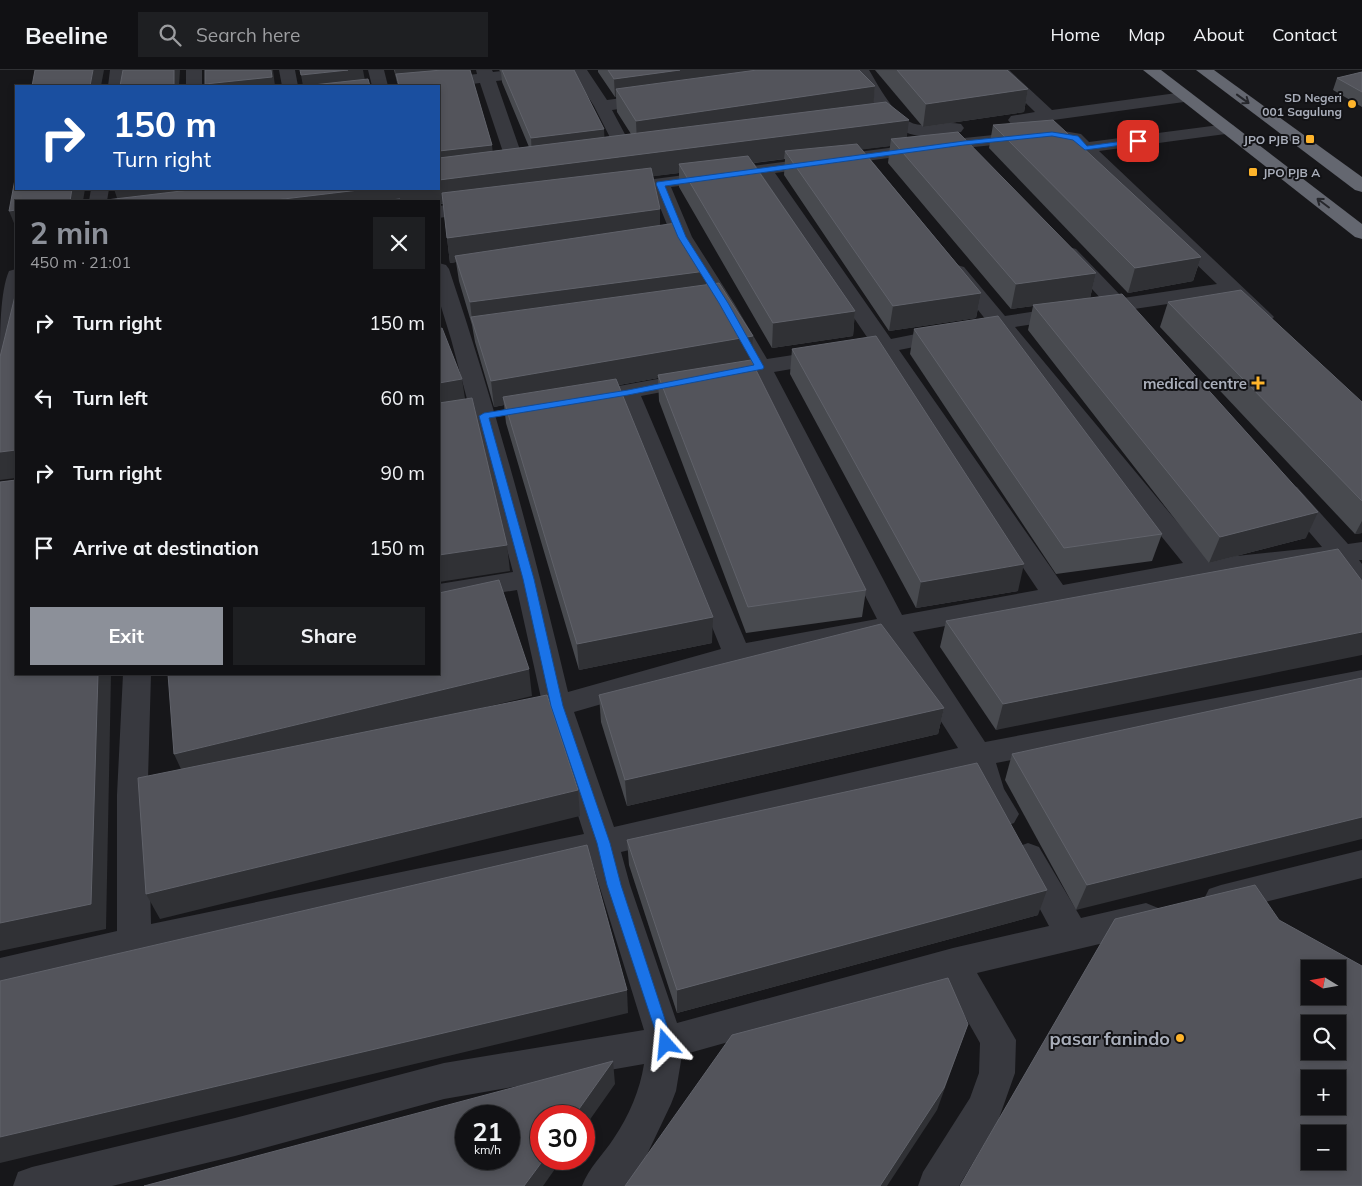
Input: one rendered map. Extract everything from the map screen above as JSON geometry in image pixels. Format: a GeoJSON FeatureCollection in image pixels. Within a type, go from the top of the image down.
{"type":"FeatureCollection","features":[{"type":"Feature","properties":{"kind":"highway"},"geometry":{"type":"LineString","coordinates":[[1151,70],[1362,232]]}},
{"type":"Feature","properties":{"kind":"highway"},"geometry":{"type":"LineString","coordinates":[[1206,70],[1362,186]]}},
{"type":"Feature","properties":{"kind":"street"},"geometry":{"type":"LineString","coordinates":[[116,85],[118,70]]}},
{"type":"Feature","properties":{"kind":"street"},"geometry":{"type":"LineString","coordinates":[[194,70],[194,85]]}},
{"type":"Feature","properties":{"kind":"street"},"geometry":{"type":"LineString","coordinates":[[287,70],[290,85]]}},
{"type":"Feature","properties":{"kind":"street"},"geometry":{"type":"LineString","coordinates":[[376,70],[380,85]]}},
{"type":"Feature","properties":{"kind":"street"},"geometry":{"type":"LineString","coordinates":[[419,85],[485,74],[554,70]]}},
{"type":"Feature","properties":{"kind":"street"},"geometry":{"type":"LineString","coordinates":[[579,70],[602,106],[626,153]]}},
{"type":"Feature","properties":{"kind":"street"},"geometry":{"type":"LineString","coordinates":[[861,70],[893,118],[909,129],[968,134],[1052,134],[1075,138],[1275,329]]}},
{"type":"Feature","properties":{"kind":"street"},"geometry":{"type":"LineString","coordinates":[[1000,70],[1050,116]]}},
{"type":"Feature","properties":{"kind":"street"},"geometry":{"type":"LineString","coordinates":[[485,74],[517,167]]}},
{"type":"Feature","properties":{"kind":"street"},"geometry":{"type":"LineString","coordinates":[[602,106],[670,96]]}},
{"type":"Feature","properties":{"kind":"street"},"geometry":{"type":"LineString","coordinates":[[1001,122],[1184,97]]}},
{"type":"Feature","properties":{"kind":"street"},"geometry":{"type":"LineString","coordinates":[[873,120],[893,118]]}},
{"type":"Feature","properties":{"kind":"street"},"geometry":{"type":"LineString","coordinates":[[1085,148],[1227,129]]}},
{"type":"Feature","properties":{"kind":"street"},"geometry":{"type":"LineString","coordinates":[[968,134],[984,164]]}},
{"type":"Feature","properties":{"kind":"street"},"geometry":{"type":"LineString","coordinates":[[602,191],[763,170],[871,165],[968,134]]}},
{"type":"Feature","properties":{"kind":"street"},"geometry":{"type":"LineString","coordinates":[[606,156],[645,151]]}},
{"type":"Feature","properties":{"kind":"street"},"geometry":{"type":"LineString","coordinates":[[497,170],[536,165]]}},
{"type":"Feature","properties":{"kind":"street"},"geometry":{"type":"LineString","coordinates":[[763,170],[1056,595]]}},
{"type":"Feature","properties":{"kind":"street"},"geometry":{"type":"LineString","coordinates":[[660,184],[672,239],[714,304],[760,367],[895,627],[978,755],[990,792],[1073,936]]}},
{"type":"Feature","properties":{"kind":"street"},"geometry":{"type":"LineString","coordinates":[[440,212],[496,204]]}},
{"type":"Feature","properties":{"kind":"street"},"geometry":{"type":"LineString","coordinates":[[1058,242],[1138,327]]}},
{"type":"Feature","properties":{"kind":"street"},"geometry":{"type":"LineString","coordinates":[[944,255],[1202,569]]}},
{"type":"Feature","properties":{"kind":"street"},"geometry":{"type":"LineString","coordinates":[[444,271],[528,579],[557,706],[603,843],[614,885],[666,1044],[658,1091],[628,1151],[601,1186]]}},
{"type":"Feature","properties":{"kind":"street"},"geometry":{"type":"LineString","coordinates":[[0,352],[15,280]]}},
{"type":"Feature","properties":{"kind":"street"},"geometry":{"type":"LineString","coordinates":[[570,402],[760,367],[884,347],[1000,323],[1232,288]]}},
{"type":"Feature","properties":{"kind":"street"},"geometry":{"type":"LineString","coordinates":[[628,392],[737,655]]}},
{"type":"Feature","properties":{"kind":"street"},"geometry":{"type":"LineString","coordinates":[[1276,480],[1352,552],[1362,586]]}},
{"type":"Feature","properties":{"kind":"street"},"geometry":{"type":"LineString","coordinates":[[489,720],[557,706],[737,655],[1202,569],[1352,552]]}},
{"type":"Feature","properties":{"kind":"street"},"geometry":{"type":"LineString","coordinates":[[440,593],[528,579]]}},
{"type":"Feature","properties":{"kind":"street"},"geometry":{"type":"LineString","coordinates":[[134,942],[132,795],[137,675]]}},
{"type":"Feature","properties":{"kind":"street"},"geometry":{"type":"LineString","coordinates":[[0,974],[134,942],[603,843],[978,755],[1362,681]]}},
{"type":"Feature","properties":{"kind":"street"},"geometry":{"type":"LineString","coordinates":[[132,795],[199,781]]}},
{"type":"Feature","properties":{"kind":"street"},"geometry":{"type":"LineString","coordinates":[[49,1184],[444,1081],[666,1044],[952,963],[1073,936],[1362,864]]}},
{"type":"Feature","properties":{"kind":"street"},"geometry":{"type":"LineString","coordinates":[[937,1186],[986,1108],[997,1073],[998,1040],[952,963]]}},
{"type":"Feature","properties":{"kind":"building"},"geometry":{"type":"Polygon","coordinates":[[[35,70],[93,70],[90,85],[32,85],[35,70]]]}},
{"type":"Feature","properties":{"kind":"building"},"geometry":{"type":"Polygon","coordinates":[[[123,70],[174,70],[174,85],[120,85],[123,70]]]}},
{"type":"Feature","properties":{"kind":"building"},"geometry":{"type":"Polygon","coordinates":[[[205,70],[271,70],[272,77],[205,84],[205,70]]]}},
{"type":"Feature","properties":{"kind":"building"},"geometry":{"type":"Polygon","coordinates":[[[300,70],[348,70],[301,75],[300,70]]]}},
{"type":"Feature","properties":{"kind":"building"},"geometry":{"type":"Polygon","coordinates":[[[442,70],[470,70],[492,145],[440,151],[440,85],[399,85],[396,74],[442,70]]]}},
{"type":"Feature","properties":{"kind":"building"},"geometry":{"type":"Polygon","coordinates":[[[502,70],[574,70],[604,129],[531,138],[502,70]]]}},
{"type":"Feature","properties":{"kind":"building"},"geometry":{"type":"Polygon","coordinates":[[[608,70],[680,70],[614,79],[608,70]]]}},
{"type":"Feature","properties":{"kind":"building"},"geometry":{"type":"Polygon","coordinates":[[[757,70],[859,70],[875,86],[636,121],[616,89],[757,70]]]}},
{"type":"Feature","properties":{"kind":"building"},"geometry":{"type":"Polygon","coordinates":[[[897,70],[1007,70],[1028,89],[926,104],[897,70]]]}},
{"type":"Feature","properties":{"kind":"building"},"geometry":{"type":"Polygon","coordinates":[[[1362,72],[1362,92],[1337,78],[1362,72]]]}},
{"type":"Feature","properties":{"kind":"building"},"geometry":{"type":"Polygon","coordinates":[[[368,79],[370,85],[313,85],[368,79]]]}},
{"type":"Feature","properties":{"kind":"building"},"geometry":{"type":"Polygon","coordinates":[[[886,102],[909,120],[440,180],[440,158],[886,102]]]}},
{"type":"Feature","properties":{"kind":"building"},"geometry":{"type":"Polygon","coordinates":[[[1053,120],[1201,257],[1135,268],[993,125],[1053,120]]]}},
{"type":"Feature","properties":{"kind":"building"},"geometry":{"type":"Polygon","coordinates":[[[958,132],[1096,273],[1016,284],[891,139],[958,132]]]}},
{"type":"Feature","properties":{"kind":"building"},"geometry":{"type":"Polygon","coordinates":[[[857,144],[981,293],[893,306],[785,151],[857,144]]]}},
{"type":"Feature","properties":{"kind":"building"},"geometry":{"type":"Polygon","coordinates":[[[748,156],[855,311],[773,323],[679,164],[748,156]]]}},
{"type":"Feature","properties":{"kind":"building"},"geometry":{"type":"Polygon","coordinates":[[[651,168],[660,209],[447,238],[442,193],[651,168]]]}},
{"type":"Feature","properties":{"kind":"building"},"geometry":{"type":"Polygon","coordinates":[[[15,179],[15,190],[72,190],[70,200],[15,200],[15,210],[9,211],[15,179]]]}},
{"type":"Feature","properties":{"kind":"building"},"geometry":{"type":"Polygon","coordinates":[[[190,190],[359,190],[275,200],[106,200],[190,190]]]}},
{"type":"Feature","properties":{"kind":"building"},"geometry":{"type":"Polygon","coordinates":[[[676,223],[706,271],[470,302],[455,256],[676,223]]]}},
{"type":"Feature","properties":{"kind":"building"},"geometry":{"type":"Polygon","coordinates":[[[719,283],[753,336],[491,381],[471,317],[719,283]]]}},
{"type":"Feature","properties":{"kind":"building"},"geometry":{"type":"Polygon","coordinates":[[[1241,290],[1362,402],[1362,501],[1168,302],[1241,290]]]}},
{"type":"Feature","properties":{"kind":"building"},"geometry":{"type":"Polygon","coordinates":[[[1122,294],[1318,512],[1220,537],[1033,305],[1122,294]]]}},
{"type":"Feature","properties":{"kind":"building"},"geometry":{"type":"Polygon","coordinates":[[[15,296],[15,450],[0,452],[0,357],[15,296]]]}},
{"type":"Feature","properties":{"kind":"building"},"geometry":{"type":"Polygon","coordinates":[[[998,316],[1162,534],[1064,548],[914,329],[998,316]]]}},
{"type":"Feature","properties":{"kind":"building"},"geometry":{"type":"Polygon","coordinates":[[[442,328],[462,379],[440,383],[440,329],[442,328]]]}},
{"type":"Feature","properties":{"kind":"building"},"geometry":{"type":"Polygon","coordinates":[[[876,336],[1024,564],[921,582],[792,349],[876,336]]]}},
{"type":"Feature","properties":{"kind":"building"},"geometry":{"type":"Polygon","coordinates":[[[751,360],[866,590],[748,607],[658,375],[751,360]]]}},
{"type":"Feature","properties":{"kind":"building"},"geometry":{"type":"Polygon","coordinates":[[[616,379],[713,617],[577,644],[503,397],[616,379]]]}},
{"type":"Feature","properties":{"kind":"building"},"geometry":{"type":"Polygon","coordinates":[[[472,398],[507,545],[440,555],[440,403],[472,398]]]}},
{"type":"Feature","properties":{"kind":"building"},"geometry":{"type":"Polygon","coordinates":[[[15,480],[15,675],[98,675],[91,904],[0,923],[0,482],[15,480]]]}},
{"type":"Feature","properties":{"kind":"building"},"geometry":{"type":"Polygon","coordinates":[[[1338,549],[1362,581],[1362,632],[1003,704],[946,621],[1338,549]]]}},
{"type":"Feature","properties":{"kind":"building"},"geometry":{"type":"Polygon","coordinates":[[[499,580],[529,669],[174,754],[168,675],[440,675],[440,593],[499,580]]]}},
{"type":"Feature","properties":{"kind":"building"},"geometry":{"type":"Polygon","coordinates":[[[881,624],[944,708],[625,780],[599,695],[881,624]]]}},
{"type":"Feature","properties":{"kind":"building"},"geometry":{"type":"Polygon","coordinates":[[[1362,678],[1362,817],[1087,885],[1012,754],[1362,678]]]}},
{"type":"Feature","properties":{"kind":"building"},"geometry":{"type":"Polygon","coordinates":[[[547,695],[578,790],[146,894],[138,778],[547,695]]]}},
{"type":"Feature","properties":{"kind":"building"},"geometry":{"type":"Polygon","coordinates":[[[977,763],[1047,890],[677,990],[627,840],[977,763]]]}},
{"type":"Feature","properties":{"kind":"building"},"geometry":{"type":"Polygon","coordinates":[[[587,845],[627,990],[0,1137],[0,981],[587,845]]]}},
{"type":"Feature","properties":{"kind":"building","name":"pasar fanindo"},"geometry":{"type":"Polygon","coordinates":[[[1255,885],[1279,920],[1362,966],[1362,1186],[960,1186],[1115,919],[1255,885]]]}},
{"type":"Feature","properties":{"kind":"building"},"geometry":{"type":"Polygon","coordinates":[[[948,978],[968,1024],[944,1088],[880,1186],[625,1186],[732,1035],[948,978]]]}},
{"type":"Feature","properties":{"kind":"building"},"geometry":{"type":"Polygon","coordinates":[[[613,1061],[582,1105],[530,1105],[530,1170],[536,1170],[524,1186],[144,1186],[613,1061]]]}},
{"type":"Feature","properties":{"kind":"place","name":"SD Negeri 001 Sagulung"},"geometry":{"type":"Point","coordinates":[1352,104]}},
{"type":"Feature","properties":{"kind":"place","name":"JPO PJB B"},"geometry":{"type":"Point","coordinates":[1310,139]}},
{"type":"Feature","properties":{"kind":"place","name":"JPO PJB A"},"geometry":{"type":"Point","coordinates":[1253,172]}},
{"type":"Feature","properties":{"kind":"place","name":"medical centre"},"geometry":{"type":"Point","coordinates":[1258,383]}},
{"type":"Feature","properties":{"kind":"place","name":"pasar fanindo"},"geometry":{"type":"Point","coordinates":[1180,1038]}},
{"type":"Feature","properties":{"kind":"route"},"geometry":{"type":"LineString","coordinates":[[666,1044],[614,885],[603,843],[557,706],[537,612],[484,416],[628,392],[760,367],[724,303],[682,237],[660,184],[964,143],[1052,134],[1075,138],[1085,148],[1138,141]]}}]}
